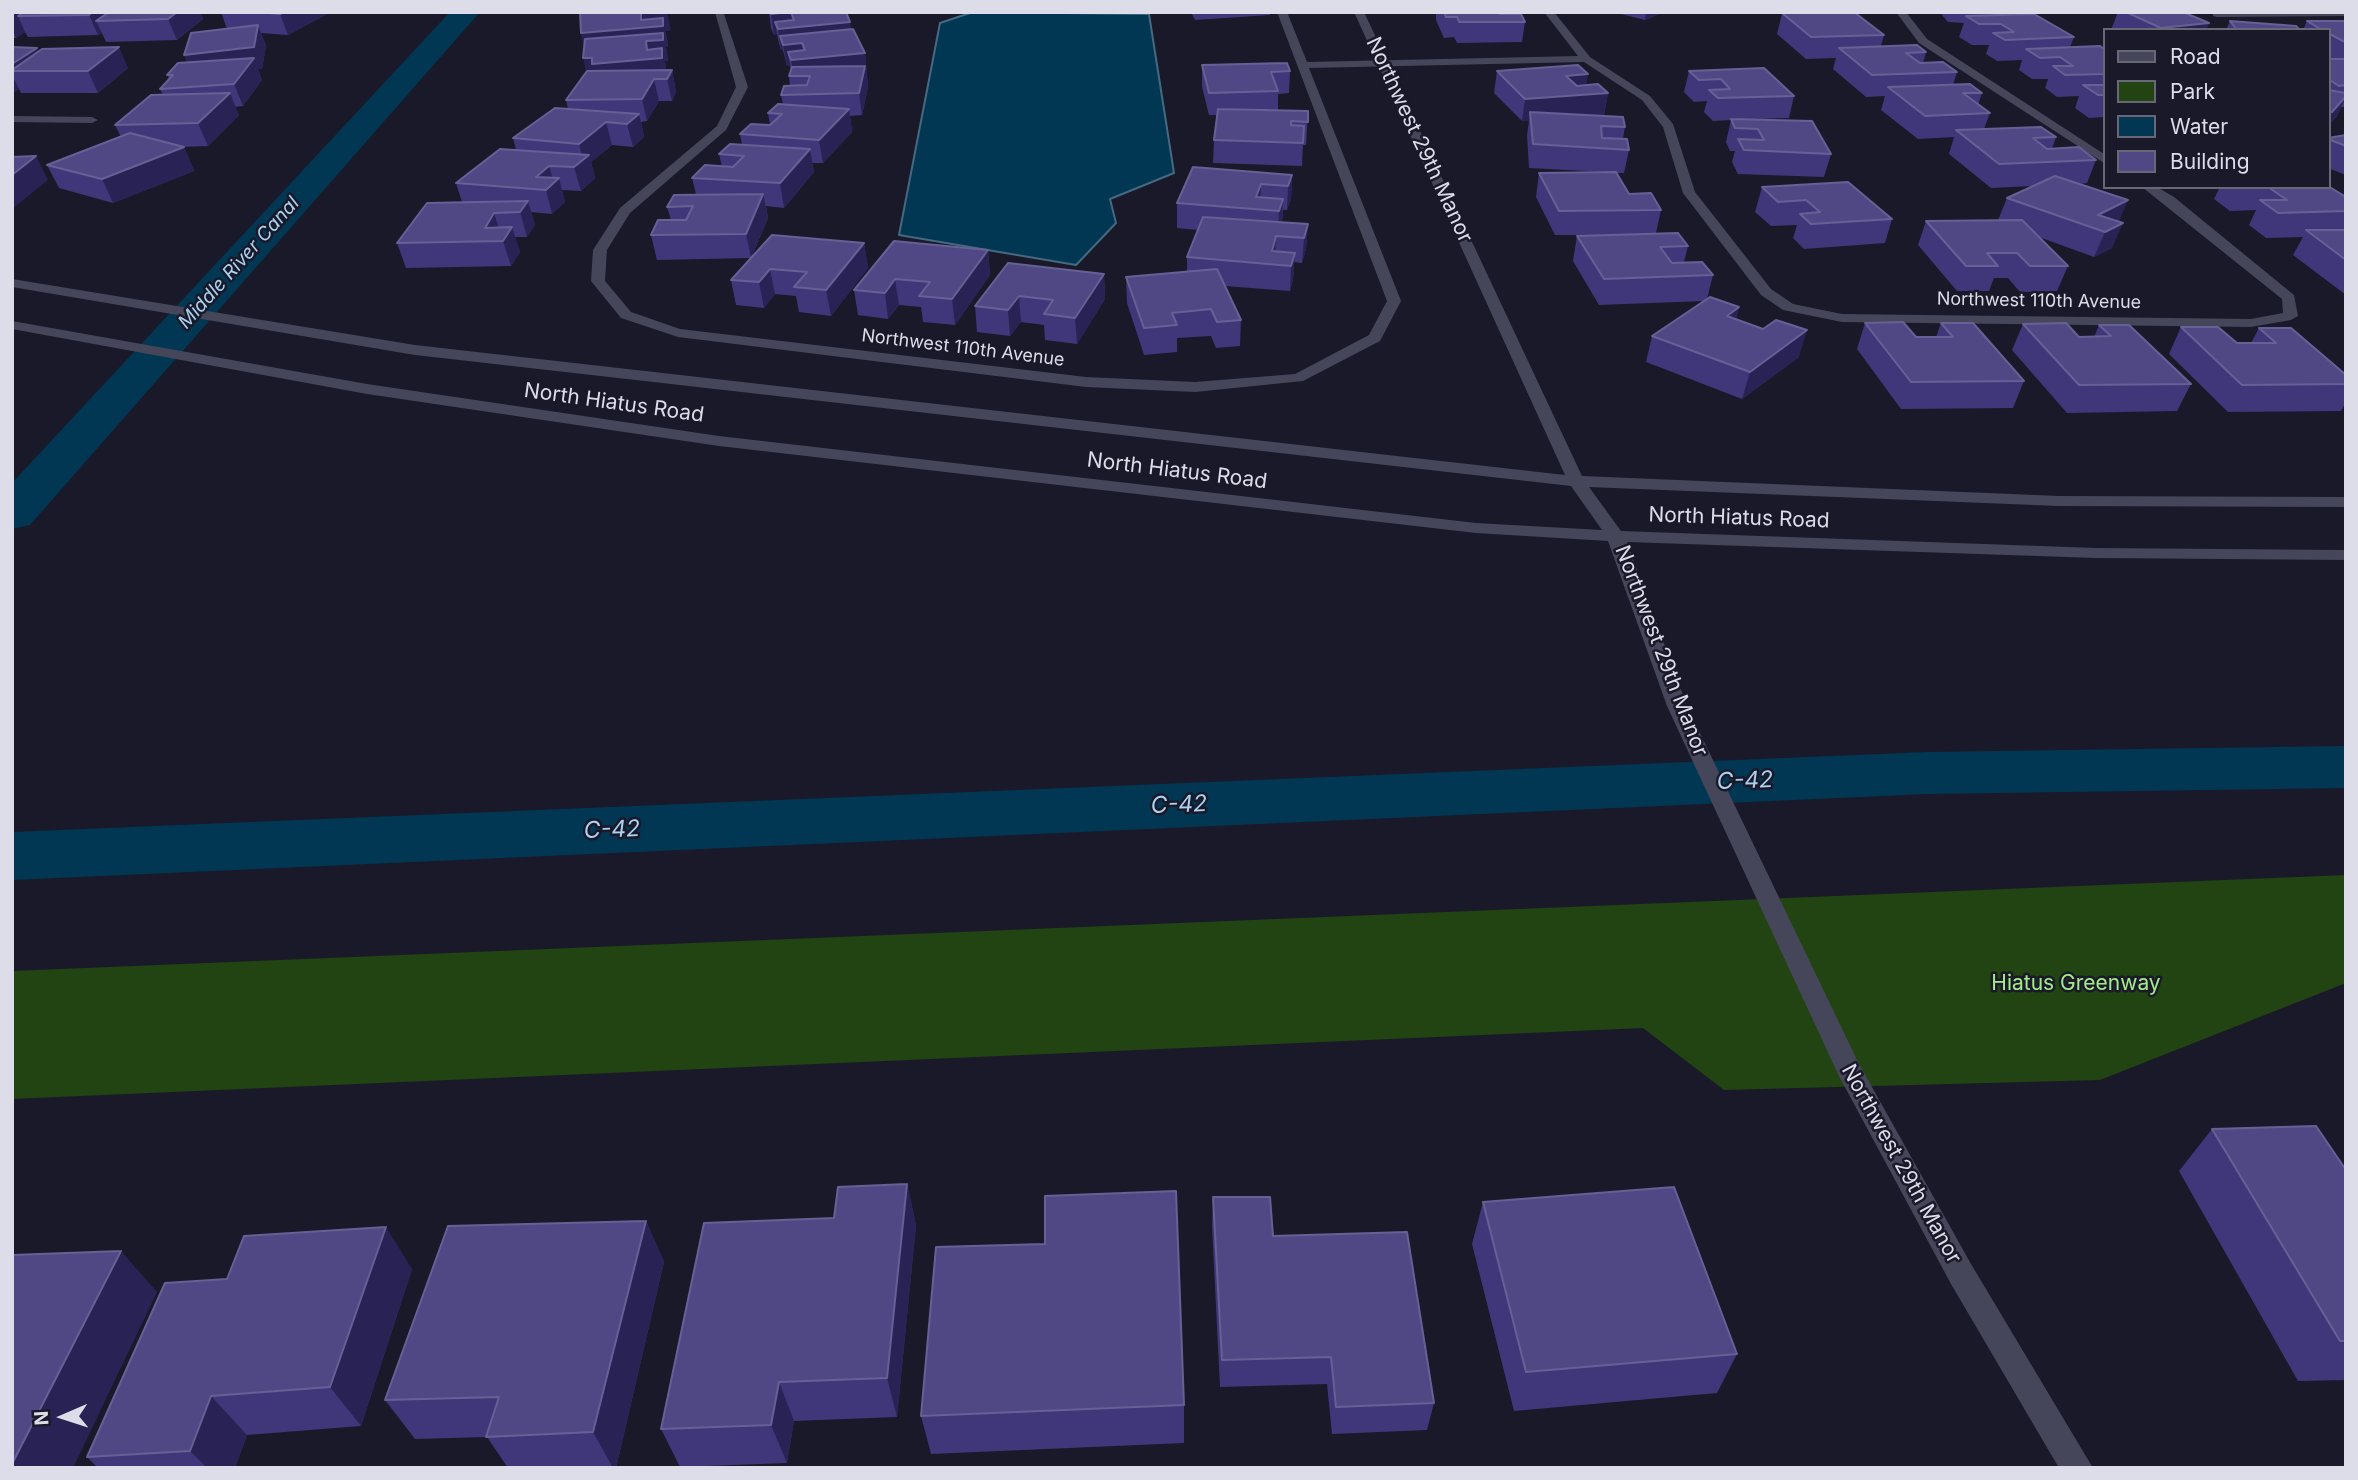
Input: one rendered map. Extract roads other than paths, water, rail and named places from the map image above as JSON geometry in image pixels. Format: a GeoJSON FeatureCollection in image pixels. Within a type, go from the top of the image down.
{"type":"FeatureCollection","features":[{"type":"Feature","properties":{"kind":"street","name":"Northwest 110th Avenue"},"geometry":{"type":"LineString","coordinates":[[721,12],[719,14],[742,87],[722,128],[625,211],[600,250],[598,281],[626,316],[678,332],[1086,382],[1195,387],[1298,378],[1375,338],[1394,301],[1305,65]]}},
{"type":"Feature","properties":{"kind":"street"},"geometry":{"type":"LineString","coordinates":[[1282,12],[1305,65],[1586,60]]}},
{"type":"Feature","properties":{"kind":"street","name":"Northwest 29th Manor"},"geometry":{"type":"LineString","coordinates":[[1359,12],[1576,481],[1616,537],[1677,706],[1848,1068],[1961,1273],[2077,1468]]}},
{"type":"Feature","properties":{"kind":"street"},"geometry":{"type":"LineString","coordinates":[[1549,12],[1586,60]]}},
{"type":"Feature","properties":{"kind":"street"},"geometry":{"type":"LineString","coordinates":[[1901,12],[1923,41],[2102,158]]}},
{"type":"Feature","properties":{"kind":"street"},"geometry":{"type":"LineString","coordinates":[[2217,14],[2346,13]]}},
{"type":"Feature","properties":{"kind":"street","name":"Northwest 110th Avenue"},"geometry":{"type":"LineString","coordinates":[[1586,60],[1647,98],[1669,126],[1689,193],[1766,292],[1788,307],[1842,318],[2251,323],[2291,316],[2289,298],[2169,200],[2151,189]]}},
{"type":"Feature","properties":{"kind":"street"},"geometry":{"type":"LineString","coordinates":[[12,119],[92,120]]}},
{"type":"Feature","properties":{"kind":"street","name":"North Hiatus Road"},"geometry":{"type":"LineString","coordinates":[[12,283],[415,350],[1576,481],[2059,501],[2346,502]]}},
{"type":"Feature","properties":{"kind":"street","name":"North Hiatus Road"},"geometry":{"type":"LineString","coordinates":[[12,325],[367,389],[719,441],[1476,528],[1616,537],[2082,553],[2346,555]]}},
{"type":"Feature","properties":{"kind":"water"},"geometry":{"type":"Polygon","coordinates":[[[973,12],[1149,14],[1174,173],[1110,199],[1116,223],[1076,265],[899,235],[940,23],[973,12]]]}},
{"type":"Feature","properties":{"kind":"waterway","name":"Middle River Canal"},"geometry":{"type":"LineString","coordinates":[[12,514],[466,12]]}},
{"type":"Feature","properties":{"kind":"waterway","name":"C-42"},"geometry":{"type":"LineString","coordinates":[[12,856],[1927,773],[2346,767]]}},
{"type":"Feature","properties":{"kind":"park label","name":"Hiatus Greenway"},"geometry":{"type":"Point","coordinates":[2076,984]}}]}
